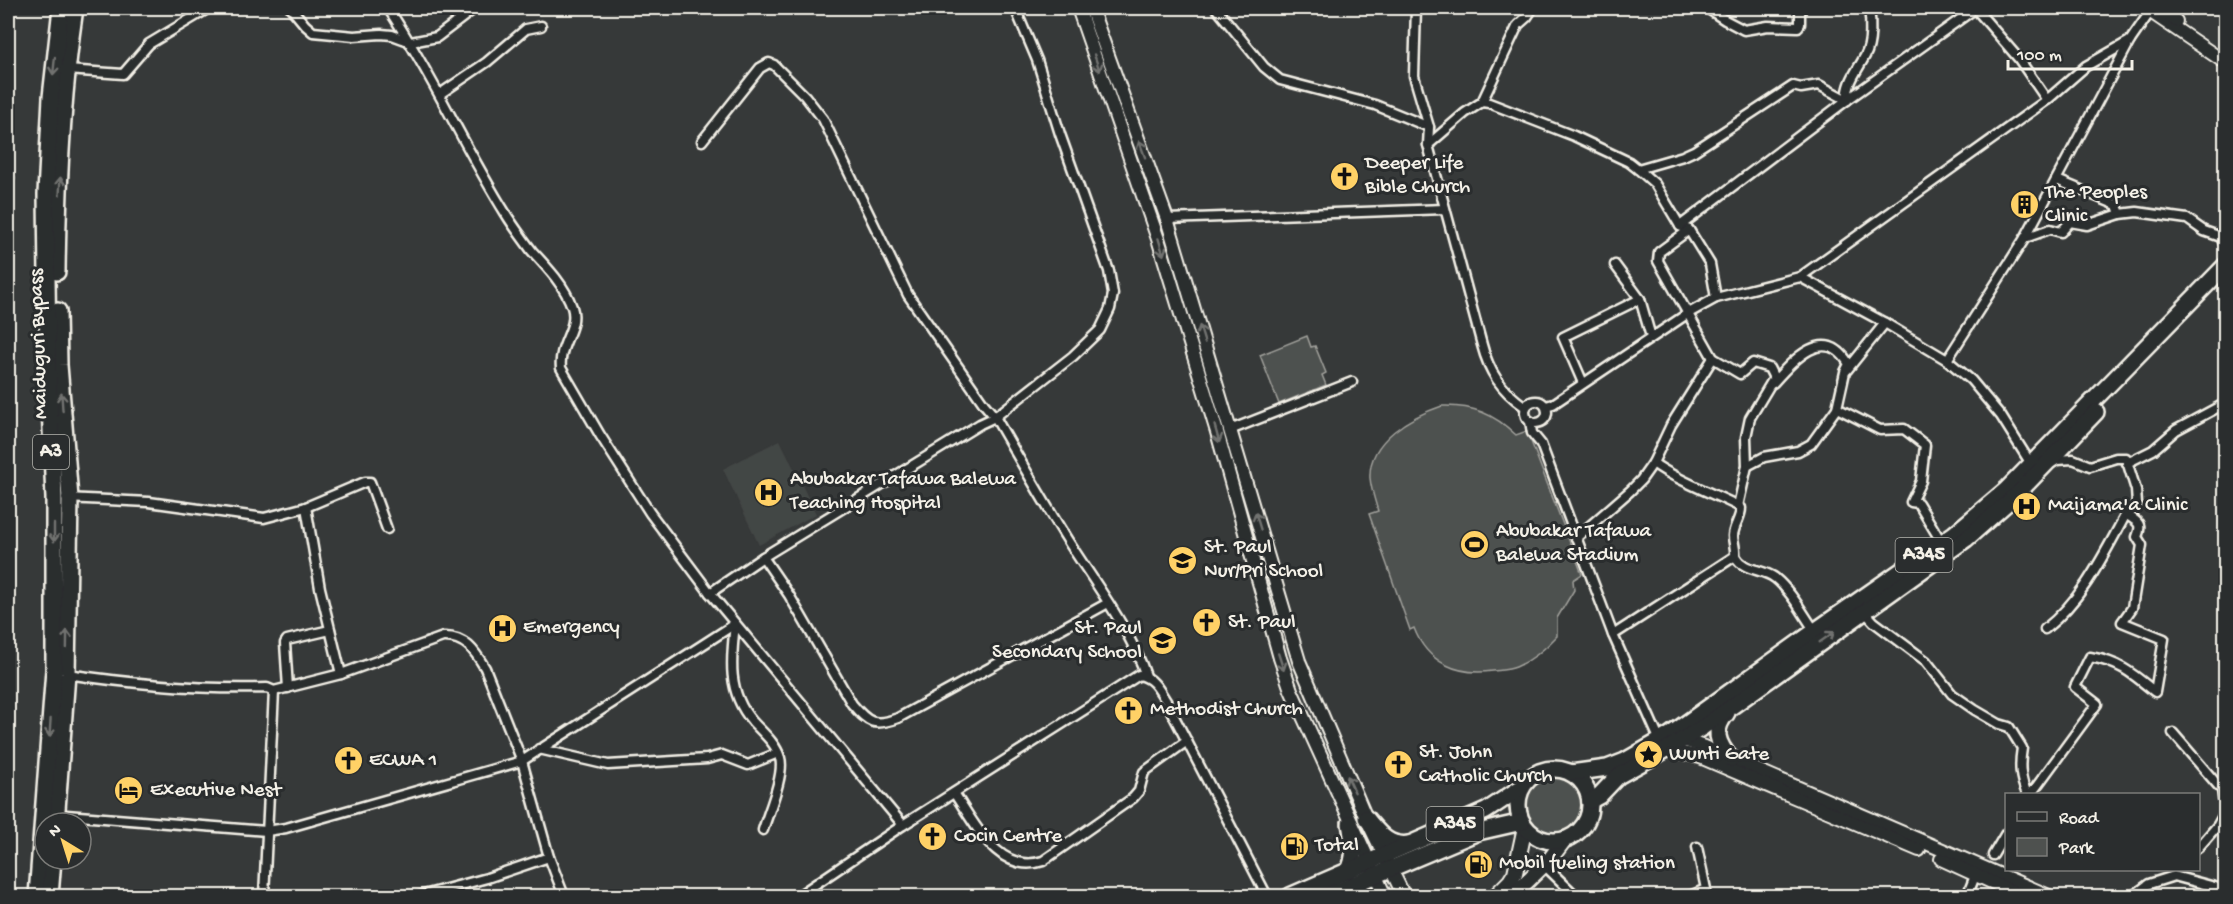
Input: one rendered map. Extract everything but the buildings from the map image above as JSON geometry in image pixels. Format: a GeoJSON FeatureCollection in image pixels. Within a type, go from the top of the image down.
{"type":"FeatureCollection","features":[{"type":"Feature","properties":{"kind":"highway","name":"Maiduguri Bypass"},"geometry":{"type":"LineString","coordinates":[[52,811],[54,498],[48,360],[46,194],[51,97],[61,8]]}},
{"type":"Feature","properties":{"kind":"highway","name":"Maiduguri Bypass"},"geometry":{"type":"LineString","coordinates":[[53,811],[67,674],[70,498],[57,296],[58,221],[67,70],[75,8]]}},
{"type":"Feature","properties":{"kind":"highway","name":"A345"},"geometry":{"type":"LineString","coordinates":[[1565,839],[1576,833],[1584,824],[1589,813],[1590,801],[1599,796],[1618,776],[1735,702],[1926,568],[1990,519],[2226,265]]}},
{"type":"Feature","properties":{"kind":"highway","name":"A345"},"geometry":{"type":"LineString","coordinates":[[1388,862],[1412,843],[1486,811],[1522,787],[1528,779],[1544,770],[1553,768],[1571,773],[1607,768],[1670,741],[1815,631],[1942,543],[1981,513],[2036,467],[2226,277]]}},
{"type":"Feature","properties":{"kind":"highway"},"geometry":{"type":"LineString","coordinates":[[1731,759],[1719,744],[1717,728],[1735,702]]}},
{"type":"Feature","properties":{"kind":"highway"},"geometry":{"type":"LineString","coordinates":[[1571,773],[1584,784],[1590,801]]}},
{"type":"Feature","properties":{"kind":"highway"},"geometry":{"type":"LineString","coordinates":[[1522,787],[1518,804],[1523,824],[1539,838],[1557,841],[1565,839]]}},
{"type":"Feature","properties":{"kind":"highway"},"geometry":{"type":"LineString","coordinates":[[1366,818],[1390,842],[1399,845],[1412,843]]}},
{"type":"Feature","properties":{"kind":"highway"},"geometry":{"type":"LineString","coordinates":[[1348,872],[1353,862],[1354,852],[1350,823]]}},
{"type":"Feature","properties":{"kind":"highway","name":"A345"},"geometry":{"type":"LineString","coordinates":[[1328,896],[1388,862],[1478,832],[1523,824]]}},
{"type":"Feature","properties":{"kind":"highway","name":"A345"},"geometry":{"type":"LineString","coordinates":[[1290,897],[1348,872],[1372,869]]}},
{"type":"Feature","properties":{"kind":"highway","name":"Maiduguri Bypass"},"geometry":{"type":"LineString","coordinates":[[37,897],[42,871]]}},
{"type":"Feature","properties":{"kind":"highway"},"geometry":{"type":"LineString","coordinates":[[50,897],[52,871]]}},
{"type":"Feature","properties":{"kind":"highway"},"geometry":{"type":"LineString","coordinates":[[1328,896],[1356,893],[1371,897]]}},
{"type":"Feature","properties":{"kind":"main road"},"geometry":{"type":"LineString","coordinates":[[1495,897],[1515,873],[1523,824]]}},
{"type":"Feature","properties":{"kind":"main road"},"geometry":{"type":"LineString","coordinates":[[1512,897],[1544,865],[1565,839]]}},
{"type":"Feature","properties":{"kind":"street"},"geometry":{"type":"LineString","coordinates":[[67,70],[123,74],[149,44],[209,8]]}},
{"type":"Feature","properties":{"kind":"street"},"geometry":{"type":"LineString","coordinates":[[291,8],[305,26],[313,32],[354,36],[392,35],[411,42],[437,37],[475,8]]}},
{"type":"Feature","properties":{"kind":"street"},"geometry":{"type":"LineString","coordinates":[[388,8],[411,42],[500,205],[527,244],[549,270],[571,305],[573,322],[560,357],[565,377],[640,499],[735,624],[903,825]]}},
{"type":"Feature","properties":{"kind":"street"},"geometry":{"type":"LineString","coordinates":[[710,593],[763,557],[995,417],[1073,356],[1100,330],[1110,309],[1113,294],[1108,270],[1060,134],[1037,60],[1015,8]]}},
{"type":"Feature","properties":{"kind":"street"},"geometry":{"type":"LineString","coordinates":[[1078,8],[1152,221],[1220,442],[1280,658],[1299,710],[1385,897]]}},
{"type":"Feature","properties":{"kind":"street"},"geometry":{"type":"LineString","coordinates":[[1091,8],[1167,219],[1299,661],[1366,818],[1404,897]]}},
{"type":"Feature","properties":{"kind":"street"},"geometry":{"type":"LineString","coordinates":[[1216,8],[1264,67],[1280,80],[1375,105],[1429,127]]}},
{"type":"Feature","properties":{"kind":"street"},"geometry":{"type":"LineString","coordinates":[[1416,8],[1414,76],[1429,127],[1428,145],[1487,364],[1499,384],[1520,410],[1531,404],[1548,403],[1563,396]]}},
{"type":"Feature","properties":{"kind":"street"},"geometry":{"type":"LineString","coordinates":[[1428,145],[1465,113],[1482,102],[1518,25],[1533,8]]}},
{"type":"Feature","properties":{"kind":"street"},"geometry":{"type":"LineString","coordinates":[[1707,8],[1744,30],[1767,26],[1797,27],[1800,24],[1802,8]]}},
{"type":"Feature","properties":{"kind":"street"},"geometry":{"type":"LineString","coordinates":[[1847,100],[1848,85],[1866,54],[1869,37],[1869,8]]}},
{"type":"Feature","properties":{"kind":"street"},"geometry":{"type":"LineString","coordinates":[[1738,506],[1747,466],[1746,437],[1750,418],[1774,378],[1769,368],[1753,363],[1740,374],[1713,358],[1658,261],[1659,252],[1684,228],[1847,100],[1976,8],[2019,59],[2047,100]]}},
{"type":"Feature","properties":{"kind":"street"},"geometry":{"type":"LineString","coordinates":[[1947,360],[2025,238],[2130,41],[2151,9]]}},
{"type":"Feature","properties":{"kind":"street"},"geometry":{"type":"LineString","coordinates":[[2151,9],[2226,57]]}},
{"type":"Feature","properties":{"kind":"street"},"geometry":{"type":"LineString","coordinates":[[2151,9],[2226,63]]}},
{"type":"Feature","properties":{"kind":"street"},"geometry":{"type":"LineString","coordinates":[[440,94],[487,62],[526,29],[541,26]]}},
{"type":"Feature","properties":{"kind":"street"},"geometry":{"type":"LineString","coordinates":[[1531,404],[1546,406],[1553,404],[1686,314],[1716,298],[1800,277],[2047,100],[2086,66],[2130,41]]}},
{"type":"Feature","properties":{"kind":"street"},"geometry":{"type":"LineString","coordinates":[[702,141],[760,68],[769,63],[774,65],[805,96],[823,118],[908,295],[995,417],[1048,510],[1108,603],[1146,676],[1166,701],[1267,897]]}},
{"type":"Feature","properties":{"kind":"street"},"geometry":{"type":"LineString","coordinates":[[1638,169],[1694,151],[1793,86],[1801,88],[1819,85],[1847,100]]}},
{"type":"Feature","properties":{"kind":"street"},"geometry":{"type":"LineString","coordinates":[[1482,102],[1490,103],[1574,136],[1629,162],[1638,169],[1655,184],[1710,264],[1716,298]]}},
{"type":"Feature","properties":{"kind":"street"},"geometry":{"type":"LineString","coordinates":[[2057,180],[2117,205],[2120,214]]}},
{"type":"Feature","properties":{"kind":"street"},"geometry":{"type":"LineString","coordinates":[[1152,221],[1445,209]]}},
{"type":"Feature","properties":{"kind":"street"},"geometry":{"type":"LineString","coordinates":[[2025,238],[2050,229],[2061,232],[2070,222],[2087,225],[2120,214],[2137,212],[2187,219],[2204,231],[2221,237],[2226,248]]}},
{"type":"Feature","properties":{"kind":"street"},"geometry":{"type":"LineString","coordinates":[[1615,265],[1640,298],[1651,338]]}},
{"type":"Feature","properties":{"kind":"street"},"geometry":{"type":"LineString","coordinates":[[1800,277],[1885,322],[1947,360],[1971,380],[2001,416],[2036,467],[2057,460],[2073,459],[2090,466],[2107,460],[2126,458],[2136,490],[2137,504],[2126,514],[2087,585],[2062,615],[2045,629]]}},
{"type":"Feature","properties":{"kind":"street"},"geometry":{"type":"LineString","coordinates":[[1583,383],[1563,338],[1640,298]]}},
{"type":"Feature","properties":{"kind":"street"},"geometry":{"type":"LineString","coordinates":[[1845,372],[1885,322]]}},
{"type":"Feature","properties":{"kind":"street"},"geometry":{"type":"LineString","coordinates":[[1747,466],[1764,457],[1789,454],[1806,447],[1816,439],[1837,408],[1849,364],[1832,346],[1819,345],[1793,360],[1766,389]]}},
{"type":"Feature","properties":{"kind":"street"},"geometry":{"type":"LineString","coordinates":[[1576,538],[1630,491],[1653,463],[1671,425],[1713,358]]}},
{"type":"Feature","properties":{"kind":"street"},"geometry":{"type":"LineString","coordinates":[[1230,430],[1352,382]]}},
{"type":"Feature","properties":{"kind":"street"},"geometry":{"type":"LineString","coordinates":[[2127,463],[2153,450],[2185,424],[2226,403]]}},
{"type":"Feature","properties":{"kind":"street"},"geometry":{"type":"LineString","coordinates":[[1531,404],[1532,433],[1540,444],[1613,635],[1670,741],[1700,758],[1949,862],[2022,897]]}},
{"type":"Feature","properties":{"kind":"street"},"geometry":{"type":"LineString","coordinates":[[1540,444],[1543,420],[1547,414],[1546,406]]}},
{"type":"Feature","properties":{"kind":"street"},"geometry":{"type":"LineString","coordinates":[[1837,408],[1880,430],[1904,429],[1925,445],[1921,481],[1911,502],[1918,503],[1942,543]]}},
{"type":"Feature","properties":{"kind":"street"},"geometry":{"type":"LineString","coordinates":[[1530,421],[1536,423],[1543,420]]}},
{"type":"Feature","properties":{"kind":"street"},"geometry":{"type":"LineString","coordinates":[[1653,463],[1667,473],[1684,479],[1741,508],[1733,535],[1735,556],[1739,564],[1774,577],[1791,596],[1815,631]]}},
{"type":"Feature","properties":{"kind":"street"},"geometry":{"type":"LineString","coordinates":[[54,498],[148,502],[264,518],[306,507],[365,482],[370,482],[387,529]]}},
{"type":"Feature","properties":{"kind":"street"},"geometry":{"type":"LineString","coordinates":[[306,507],[341,674]]}},
{"type":"Feature","properties":{"kind":"street"},"geometry":{"type":"LineString","coordinates":[[2030,793],[2097,704],[2075,687],[2090,657],[2109,660],[2156,692],[2164,639],[2122,622],[2132,608],[2142,545],[2137,537],[2141,528],[2140,524],[2126,514]]}},
{"type":"Feature","properties":{"kind":"street"},"geometry":{"type":"LineString","coordinates":[[1613,635],[1735,556]]}},
{"type":"Feature","properties":{"kind":"street"},"geometry":{"type":"LineString","coordinates":[[763,557],[789,595],[852,704],[874,723],[883,723],[898,718],[1108,603]]}},
{"type":"Feature","properties":{"kind":"street"},"geometry":{"type":"LineString","coordinates":[[1864,611],[1874,622],[1926,661],[1952,694],[1999,724],[2009,727],[2022,748],[2019,764],[2021,780],[2028,793]]}},
{"type":"Feature","properties":{"kind":"street"},"geometry":{"type":"LineString","coordinates":[[93,820],[267,831],[286,828],[522,761],[735,624]]}},
{"type":"Feature","properties":{"kind":"street"},"geometry":{"type":"LineString","coordinates":[[735,624],[730,669],[735,691],[741,706],[781,759],[778,779],[763,830]]}},
{"type":"Feature","properties":{"kind":"street"},"geometry":{"type":"LineString","coordinates":[[288,688],[285,643],[287,640],[330,630]]}},
{"type":"Feature","properties":{"kind":"street"},"geometry":{"type":"LineString","coordinates":[[67,674],[114,681],[203,688],[267,688],[274,691],[341,674],[443,637],[464,641],[485,668],[522,761],[549,857],[564,897]]}},
{"type":"Feature","properties":{"kind":"street"},"geometry":{"type":"LineString","coordinates":[[798,897],[903,825],[1124,683],[1139,675],[1146,676]]}},
{"type":"Feature","properties":{"kind":"street"},"geometry":{"type":"LineString","coordinates":[[264,897],[274,691]]}},
{"type":"Feature","properties":{"kind":"street"},"geometry":{"type":"LineString","coordinates":[[2173,733],[2222,790],[2225,812],[2218,825],[2200,847]]}},
{"type":"Feature","properties":{"kind":"street"},"geometry":{"type":"LineString","coordinates":[[954,793],[993,849],[1012,861],[1032,865],[1043,861],[1133,798],[1139,791],[1144,772],[1187,741]]}},
{"type":"Feature","properties":{"kind":"street"},"geometry":{"type":"LineString","coordinates":[[1670,741],[1731,759],[2049,897]]}},
{"type":"Feature","properties":{"kind":"street"},"geometry":{"type":"LineString","coordinates":[[539,749],[608,765],[707,759],[722,755],[748,765],[778,753]]}},
{"type":"Feature","properties":{"kind":"street"},"geometry":{"type":"LineString","coordinates":[[1992,855],[2005,836]]}},
{"type":"Feature","properties":{"kind":"street"},"geometry":{"type":"LineString","coordinates":[[1690,897],[1706,888],[1697,847]]}},
{"type":"Feature","properties":{"kind":"street"},"geometry":{"type":"LineString","coordinates":[[420,897],[549,857]]}},
{"type":"Feature","properties":{"kind":"street"},"geometry":{"type":"LineString","coordinates":[[1544,865],[1576,897]]}},
{"type":"Feature","properties":{"kind":"street"},"geometry":{"type":"LineString","coordinates":[[2133,897],[2149,884],[2177,873],[2226,890]]}},
{"type":"Feature","properties":{"kind":"street"},"geometry":{"type":"LineString","coordinates":[[1967,897],[1975,876]]}},
{"type":"Feature","properties":{"kind":"shaded area","name":"Abubakar Tafawa Balewa Teaching Hospital"},"geometry":{"type":"Polygon","coordinates":[[[780,440],[816,514],[759,545],[723,469],[780,440]]]}},
{"type":"Feature","properties":{"kind":"green space"},"geometry":{"type":"Polygon","coordinates":[[[1307,336],[1311,347],[1315,346],[1326,373],[1322,375],[1326,385],[1279,404],[1260,355],[1307,336]]]}},
{"type":"Feature","properties":{"kind":"green space","name":"Abubakar Tafawa Balewa Stadium"},"geometry":{"type":"Polygon","coordinates":[[[1442,406],[1464,407],[1482,412],[1500,421],[1516,435],[1527,431],[1582,574],[1573,580],[1574,590],[1557,618],[1557,636],[1533,658],[1511,669],[1480,672],[1456,669],[1435,658],[1427,650],[1414,628],[1410,630],[1369,514],[1378,511],[1370,478],[1371,464],[1376,452],[1384,441],[1406,423],[1442,406]]]}},
{"type":"Feature","properties":{"kind":"green space"},"geometry":{"type":"Polygon","coordinates":[[[1547,774],[1559,774],[1575,783],[1582,793],[1584,805],[1582,817],[1575,827],[1559,836],[1547,836],[1536,831],[1527,822],[1522,811],[1522,799],[1527,788],[1536,779],[1547,774]]]}},
{"type":"Feature","properties":{"kind":"place","name":"Deeper Life Bible Church"},"geometry":{"type":"Point","coordinates":[1344,176]}},
{"type":"Feature","properties":{"kind":"place","name":"The Peoples Clinic"},"geometry":{"type":"Point","coordinates":[2024,205]}},
{"type":"Feature","properties":{"kind":"place","name":"Abubakar Tafawa Balewa Teaching Hospital"},"geometry":{"type":"Point","coordinates":[769,492]}},
{"type":"Feature","properties":{"kind":"place","name":"Maijama'a Clinic"},"geometry":{"type":"Point","coordinates":[2027,506]}},
{"type":"Feature","properties":{"kind":"place","name":"Abubakar Tafawa Balewa Stadium"},"geometry":{"type":"Point","coordinates":[1475,544]}},
{"type":"Feature","properties":{"kind":"place","name":"St. Paul Nur/Pri School"},"geometry":{"type":"Point","coordinates":[1183,560]}},
{"type":"Feature","properties":{"kind":"place","name":"St. Paul"},"geometry":{"type":"Point","coordinates":[1207,623]}},
{"type":"Feature","properties":{"kind":"place","name":"Emergency"},"geometry":{"type":"Point","coordinates":[502,628]}},
{"type":"Feature","properties":{"kind":"place","name":"St. Paul Secondary School"},"geometry":{"type":"Point","coordinates":[1163,641]}},
{"type":"Feature","properties":{"kind":"place","name":"Methodist Church"},"geometry":{"type":"Point","coordinates":[1129,710]}},
{"type":"Feature","properties":{"kind":"place","name":"Wunti Gate"},"geometry":{"type":"Point","coordinates":[1648,755]}},
{"type":"Feature","properties":{"kind":"place","name":"ECWA 1"},"geometry":{"type":"Point","coordinates":[348,761]}},
{"type":"Feature","properties":{"kind":"place","name":"St. John Catholic Church"},"geometry":{"type":"Point","coordinates":[1398,765]}},
{"type":"Feature","properties":{"kind":"place","name":"Executive Nest"},"geometry":{"type":"Point","coordinates":[129,791]}},
{"type":"Feature","properties":{"kind":"place","name":"Cocin Centre"},"geometry":{"type":"Point","coordinates":[933,837]}},
{"type":"Feature","properties":{"kind":"place","name":"Total"},"geometry":{"type":"Point","coordinates":[1294,846]}},
{"type":"Feature","properties":{"kind":"place","name":"Mobil fueling station"},"geometry":{"type":"Point","coordinates":[1478,864]}}]}
